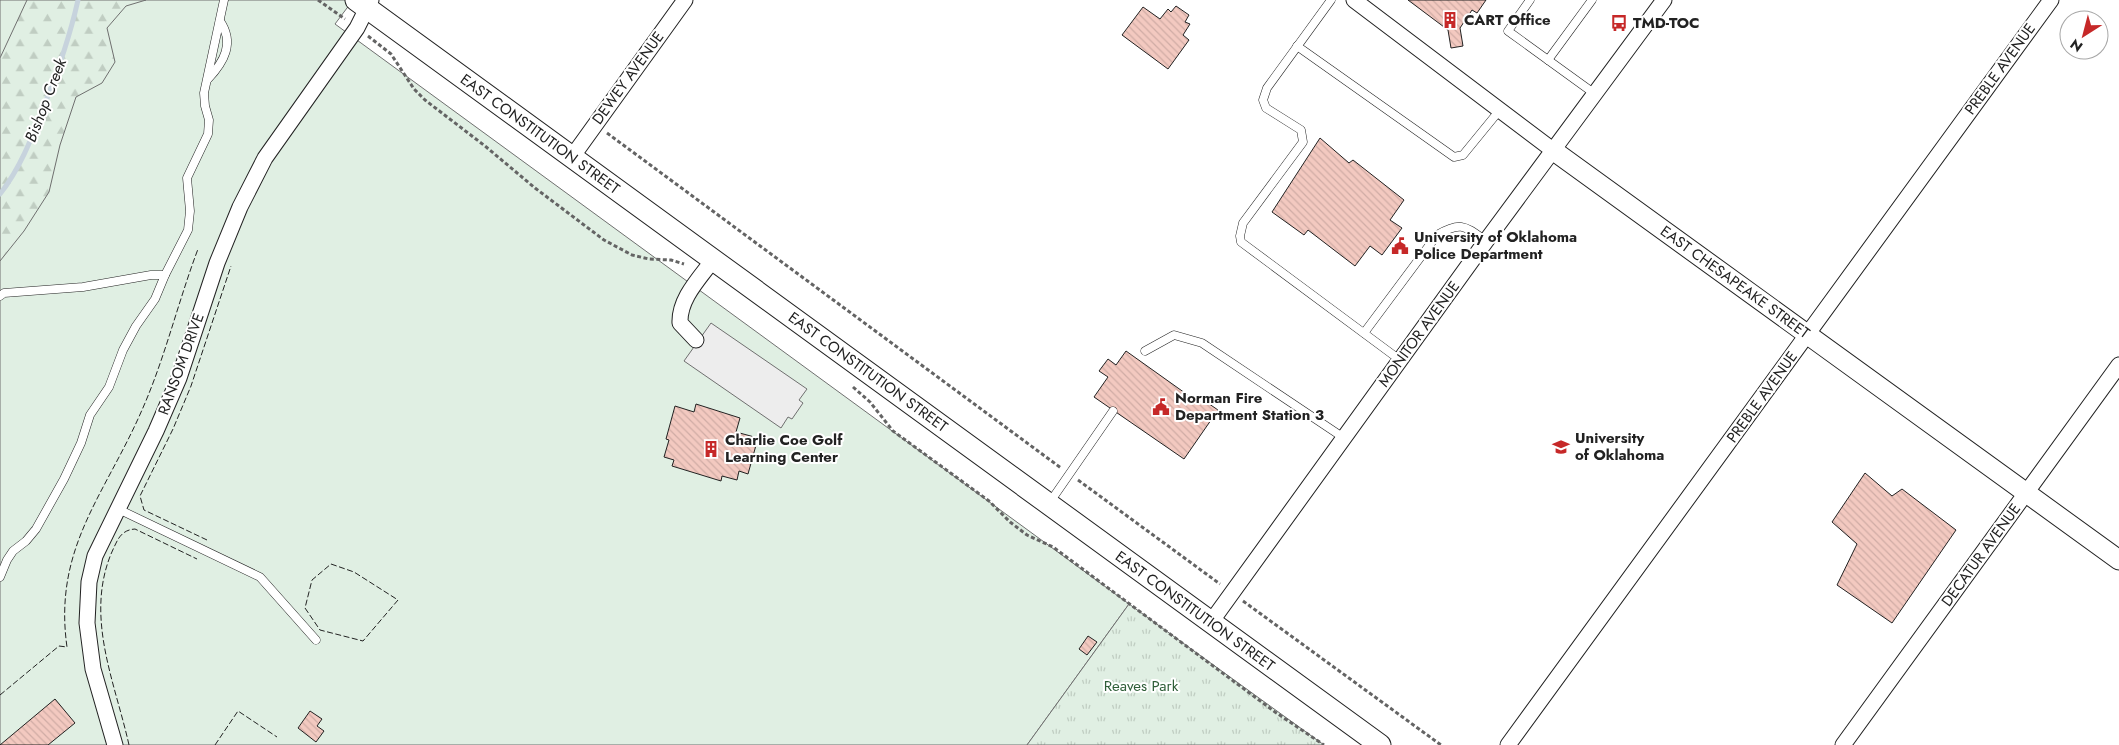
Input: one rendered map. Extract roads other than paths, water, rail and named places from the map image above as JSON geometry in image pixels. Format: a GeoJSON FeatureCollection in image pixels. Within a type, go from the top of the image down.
{"type":"FeatureCollection","features":[{"type":"Feature","properties":{"kind":"main road","name":"EAST CONSTITUTION STREET"},"geometry":{"type":"LineString","coordinates":[[364,2],[572,157],[707,268],[1049,504],[1380,745]]}},
{"type":"Feature","properties":{"kind":"street","name":"DEWEY AVENUE"},"geometry":{"type":"LineString","coordinates":[[572,157],[685,0]]}},
{"type":"Feature","properties":{"kind":"street","name":"EAST CHESAPEAKE STREET"},"geometry":{"type":"LineString","coordinates":[[1354,0],[1554,151],[2119,560]]}},
{"type":"Feature","properties":{"kind":"street","name":"MONITOR AVENUE"},"geometry":{"type":"LineString","coordinates":[[1211,622],[1486,241],[1664,0]]}},
{"type":"Feature","properties":{"kind":"street","name":"PREBLE AVENUE"},"geometry":{"type":"LineString","coordinates":[[1508,745],[2051,0]]}},
{"type":"Feature","properties":{"kind":"street","name":"RANSOM DRIVE"},"geometry":{"type":"LineString","coordinates":[[115,745],[93,669],[87,623],[89,582],[95,556],[156,431],[179,378],[216,263],[240,207],[265,158],[357,28],[364,2]]}},
{"type":"Feature","properties":{"kind":"street"},"geometry":{"type":"LineString","coordinates":[[696,340],[689,335],[680,323],[680,314],[682,304],[707,268]]}},
{"type":"Feature","properties":{"kind":"street","name":"DECATUR AVENUE"},"geometry":{"type":"LineString","coordinates":[[1843,745],[2119,365]]}},
{"type":"Feature","properties":{"kind":"lane"},"geometry":{"type":"LineString","coordinates":[[0,577],[13,551],[26,541],[36,529],[64,478],[81,443],[90,415],[110,387],[123,350],[136,326],[155,299],[164,274],[188,230],[190,210],[187,178],[208,134],[209,120],[204,99],[224,0]]}},
{"type":"Feature","properties":{"kind":"lane"},"geometry":{"type":"LineString","coordinates":[[1331,0],[1267,88],[1263,100],[1266,108],[1301,130],[1303,142],[1243,223],[1240,236],[1241,242],[1400,360]]}},
{"type":"Feature","properties":{"kind":"lane"},"geometry":{"type":"LineString","coordinates":[[1530,0],[1508,30],[1595,94]]}},
{"type":"Feature","properties":{"kind":"lane"},"geometry":{"type":"LineString","coordinates":[[1548,60],[1592,0]]}},
{"type":"Feature","properties":{"kind":"lane"},"geometry":{"type":"LineString","coordinates":[[207,80],[221,65],[228,46],[226,34],[220,21]]}},
{"type":"Feature","properties":{"kind":"lane"},"geometry":{"type":"LineString","coordinates":[[1297,46],[1454,157],[1464,155],[1499,110]]}},
{"type":"Feature","properties":{"kind":"lane"},"geometry":{"type":"LineString","coordinates":[[1364,333],[1437,235],[1451,227],[1468,228],[1486,241]]}},
{"type":"Feature","properties":{"kind":"lane"},"geometry":{"type":"LineString","coordinates":[[0,296],[4,293],[82,287],[164,274]]}},
{"type":"Feature","properties":{"kind":"lane"},"geometry":{"type":"LineString","coordinates":[[1145,351],[1174,335],[1202,343],[1344,438]]}},
{"type":"Feature","properties":{"kind":"lane"},"geometry":{"type":"LineString","coordinates":[[1049,504],[1114,411]]}},
{"type":"Feature","properties":{"kind":"lane"},"geometry":{"type":"LineString","coordinates":[[118,509],[260,577],[316,640]]}},
{"type":"Feature","properties":{"kind":"waterway","name":"Bishop Creek"},"geometry":{"type":"LineString","coordinates":[[0,194],[20,162],[35,129],[54,80],[78,0]]}},
{"type":"Feature","properties":{"kind":"place","name":"CART Office"},"geometry":{"type":"Point","coordinates":[1450,20]}},
{"type":"Feature","properties":{"kind":"place","name":"TMD-TOC"},"geometry":{"type":"Point","coordinates":[1619,23]}},
{"type":"Feature","properties":{"kind":"place","name":"University of Oklahoma Police Department"},"geometry":{"type":"Point","coordinates":[1400,246]}},
{"type":"Feature","properties":{"kind":"place","name":"Norman Fire Department Station 3"},"geometry":{"type":"Point","coordinates":[1161,407]}},
{"type":"Feature","properties":{"kind":"place","name":"University of Oklahoma"},"geometry":{"type":"Point","coordinates":[1561,447]}},
{"type":"Feature","properties":{"kind":"place","name":"Charlie Coe Golf Learning Center"},"geometry":{"type":"Point","coordinates":[711,449]}},
{"type":"Feature","properties":{"kind":"park label","name":"Reaves Park"},"geometry":{"type":"Point","coordinates":[1141,686]}}]}
